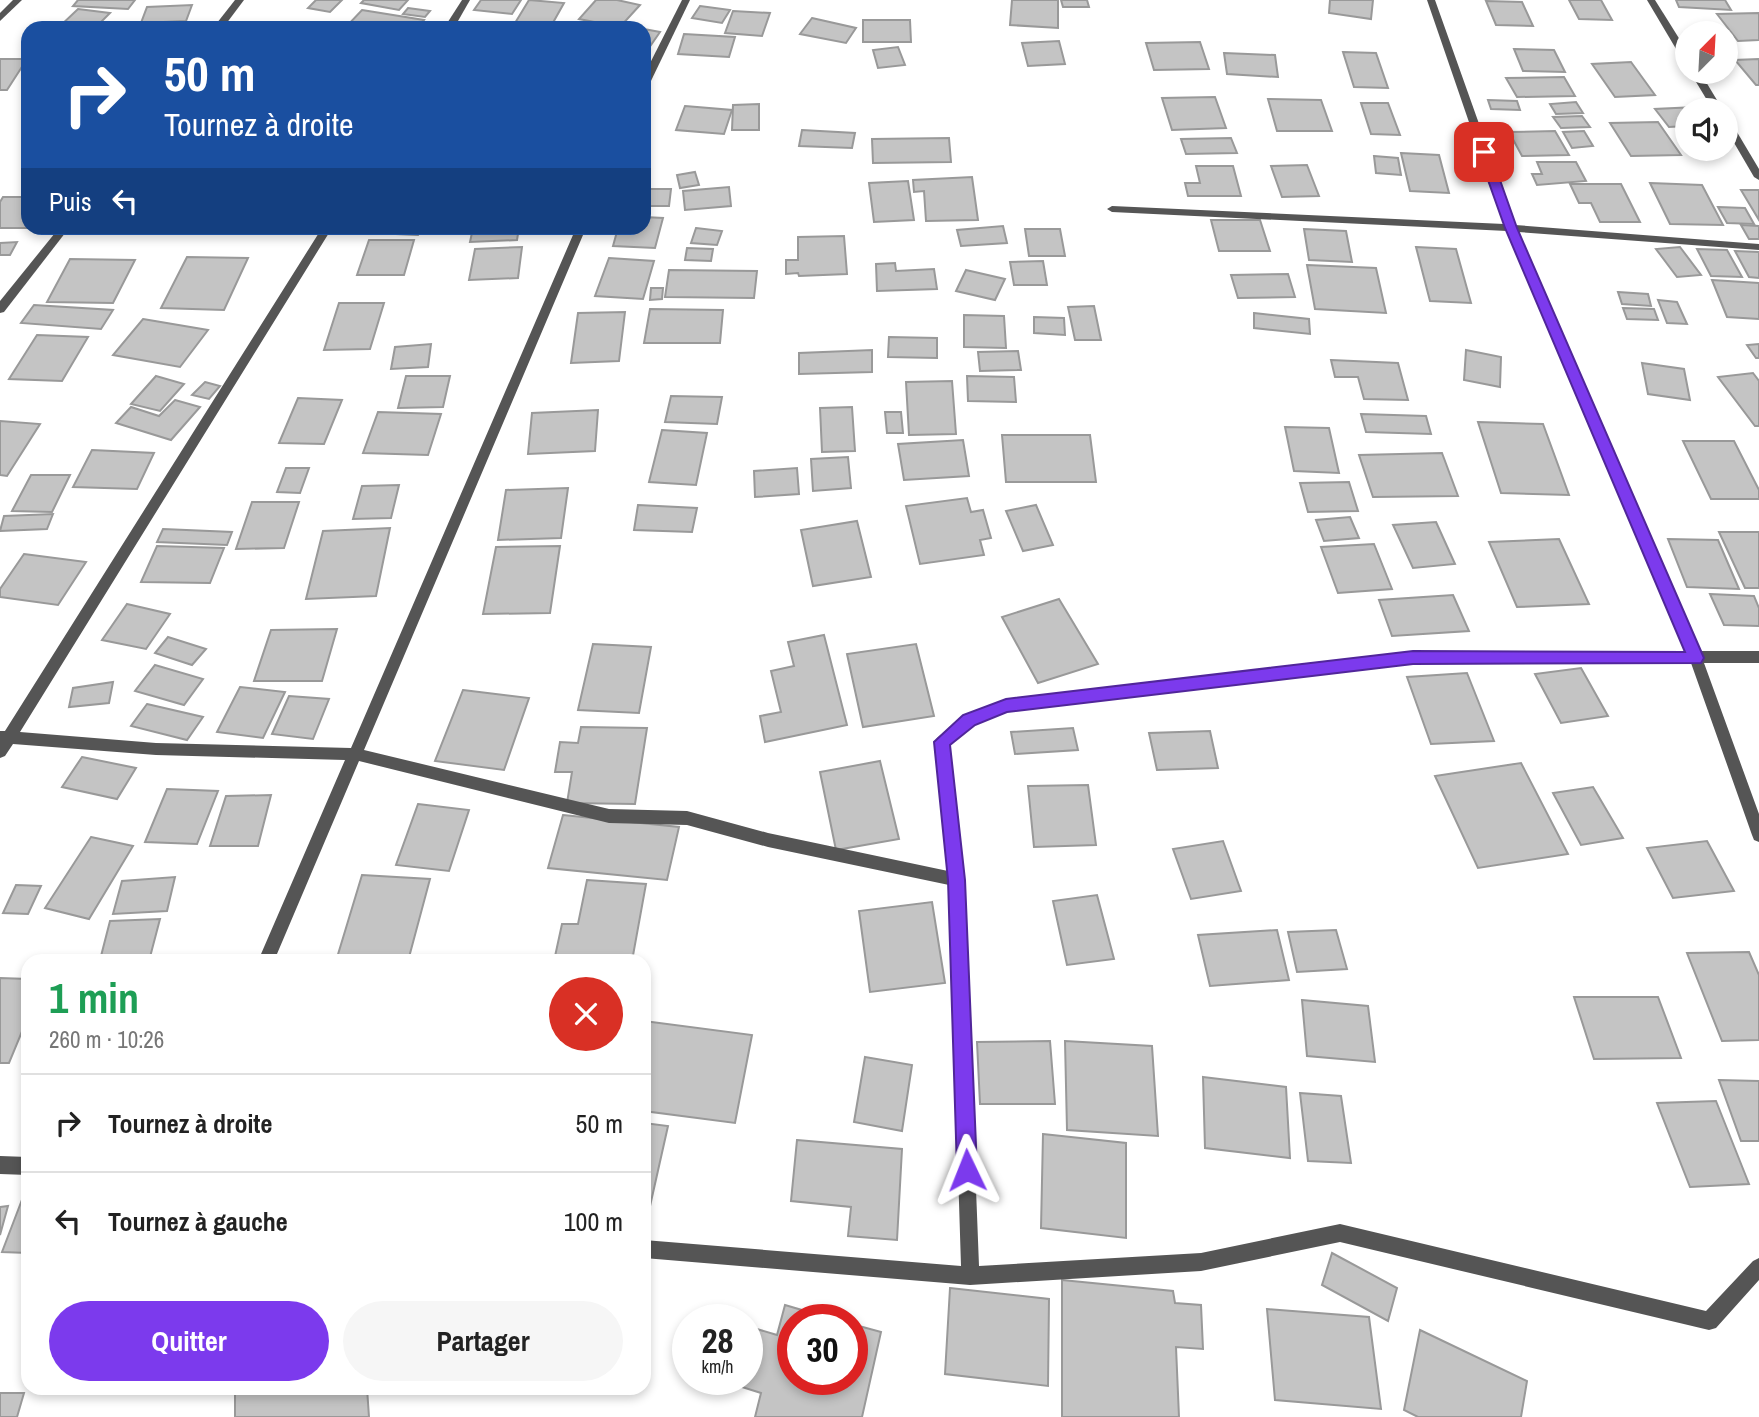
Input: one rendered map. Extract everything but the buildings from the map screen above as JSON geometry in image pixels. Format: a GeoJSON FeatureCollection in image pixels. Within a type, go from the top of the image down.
{"type":"FeatureCollection","features":[{"type":"Feature","properties":{"kind":"street"},"geometry":{"type":"LineString","coordinates":[[0,18],[18,0]]}},
{"type":"Feature","properties":{"kind":"street"},"geometry":{"type":"LineString","coordinates":[[224,21],[240,0]]}},
{"type":"Feature","properties":{"kind":"street"},"geometry":{"type":"LineString","coordinates":[[453,21],[466,0]]}},
{"type":"Feature","properties":{"kind":"street"},"geometry":{"type":"LineString","coordinates":[[651,71],[686,0]]}},
{"type":"Feature","properties":{"kind":"street"},"geometry":{"type":"LineString","coordinates":[[1431,0],[1511,228],[1696,658],[1759,835]]}},
{"type":"Feature","properties":{"kind":"street"},"geometry":{"type":"LineString","coordinates":[[1651,0],[1675,40]]}},
{"type":"Feature","properties":{"kind":"street"},"geometry":{"type":"LineString","coordinates":[[1738,142],[1759,177]]}},
{"type":"Feature","properties":{"kind":"street"},"geometry":{"type":"LineString","coordinates":[[1112,209],[1511,228],[1759,247]]}},
{"type":"Feature","properties":{"kind":"street"},"geometry":{"type":"LineString","coordinates":[[0,309],[58,235]]}},
{"type":"Feature","properties":{"kind":"street"},"geometry":{"type":"LineString","coordinates":[[3,743],[323,235]]}},
{"type":"Feature","properties":{"kind":"street"},"geometry":{"type":"LineString","coordinates":[[269,954],[578,235]]}},
{"type":"Feature","properties":{"kind":"street"},"geometry":{"type":"LineString","coordinates":[[970,1276],[956,880],[942,742],[969,720],[1006,705],[1413,657],[1759,657]]}},
{"type":"Feature","properties":{"kind":"street"},"geometry":{"type":"LineString","coordinates":[[3,743],[355,754],[609,816],[687,818],[768,841],[956,880]]}},
{"type":"Feature","properties":{"kind":"street"},"geometry":{"type":"LineString","coordinates":[[0,1165],[21,1166]]}},
{"type":"Feature","properties":{"kind":"street"},"geometry":{"type":"LineString","coordinates":[[651,1249],[970,1276],[1201,1262],[1340,1233],[1709,1321],[1759,1267]]}},
{"type":"Feature","properties":{"kind":"route"},"geometry":{"type":"LineString","coordinates":[[967,1170],[956,880],[942,742],[969,720],[1006,705],[1413,657],[1696,658],[1511,228],[1484,152]]}}]}
